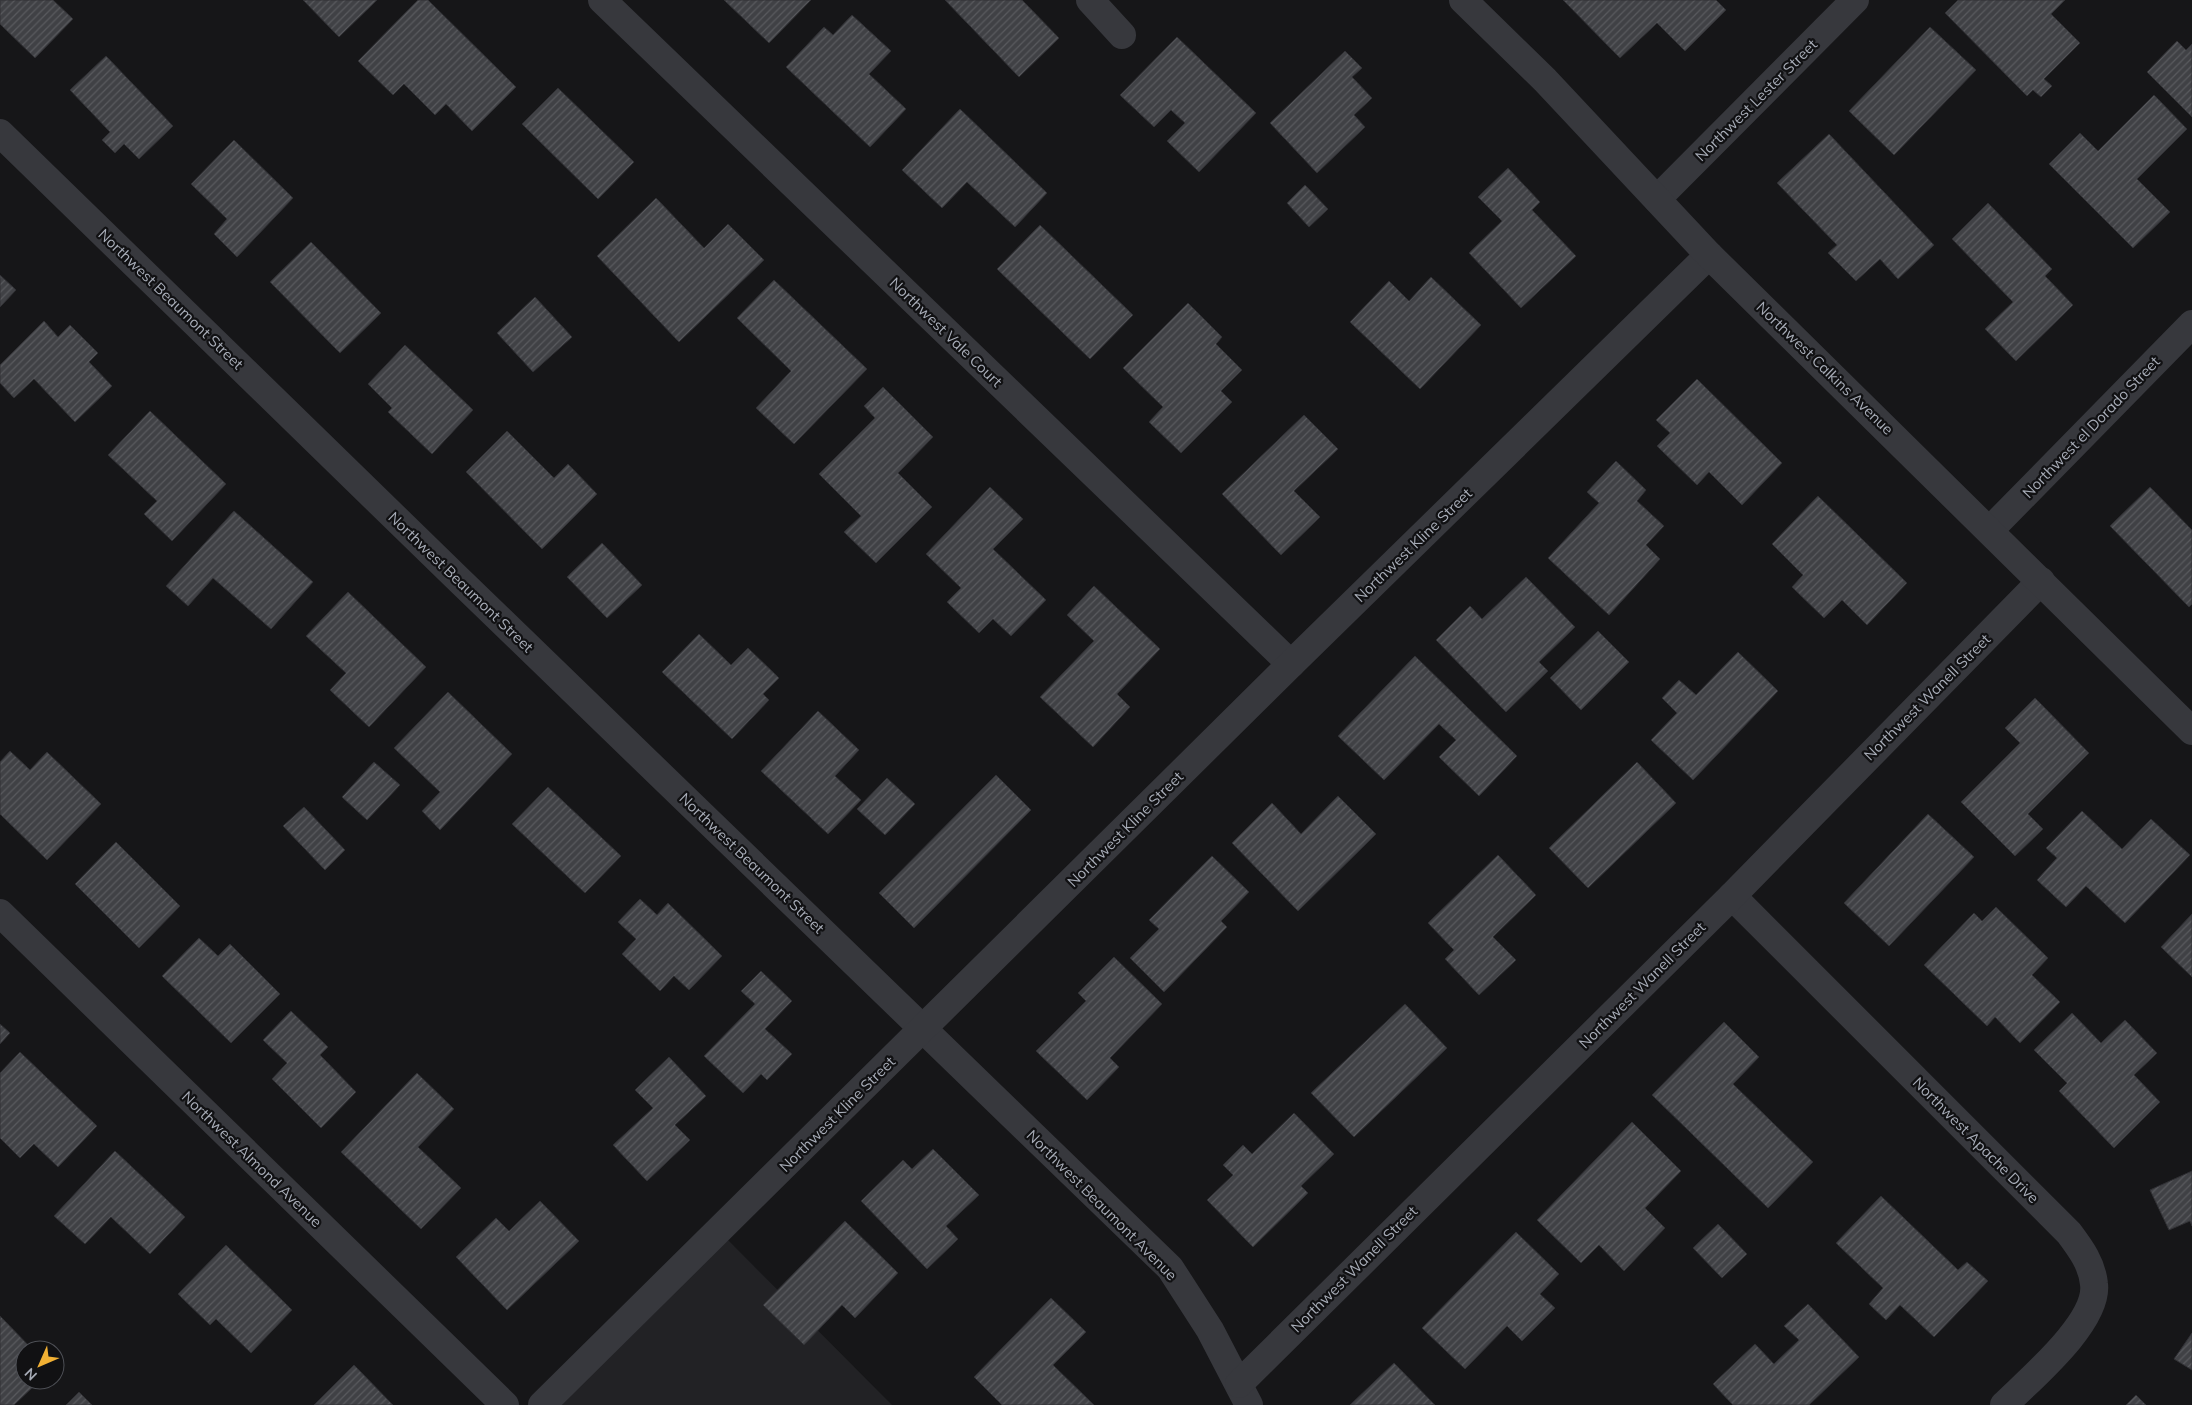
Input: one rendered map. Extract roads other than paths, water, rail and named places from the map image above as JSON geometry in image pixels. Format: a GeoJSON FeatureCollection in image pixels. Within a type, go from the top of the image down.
{"type":"FeatureCollection","features":[{"type":"Feature","properties":{"kind":"street","name":"Northwest Vale Court"},"geometry":{"type":"LineString","coordinates":[[602,0],[1291,664]]}},
{"type":"Feature","properties":{"kind":"street"},"geometry":{"type":"LineString","coordinates":[[1090,0],[1122,36]]}},
{"type":"Feature","properties":{"kind":"street","name":"Northwest Calkins Avenue"},"geometry":{"type":"LineString","coordinates":[[1463,0],[1545,80],[1710,255],[2192,730]]}},
{"type":"Feature","properties":{"kind":"street","name":"Northwest Lester Street"},"geometry":{"type":"LineString","coordinates":[[1657,199],[1855,0]]}},
{"type":"Feature","properties":{"kind":"street","name":"Northwest Beaumont Street"},"geometry":{"type":"LineString","coordinates":[[0,133],[924,1029]]}},
{"type":"Feature","properties":{"kind":"street","name":"Northwest Kline Street"},"geometry":{"type":"LineString","coordinates":[[542,1405],[1291,664],[1710,255]]}},
{"type":"Feature","properties":{"kind":"street","name":"Northwest el Dorado Street"},"geometry":{"type":"LineString","coordinates":[[1990,530],[2192,324]]}},
{"type":"Feature","properties":{"kind":"street","name":"Northwest Wanell Street"},"geometry":{"type":"LineString","coordinates":[[1244,1394],[2041,581]]}},
{"type":"Feature","properties":{"kind":"street","name":"Northwest Apache Drive"},"geometry":{"type":"LineString","coordinates":[[1732,896],[2069,1233],[2085,1255],[2094,1286],[2089,1310],[2073,1336],[2004,1405]]}},
{"type":"Feature","properties":{"kind":"street","name":"Northwest Almond Avenue"},"geometry":{"type":"LineString","coordinates":[[0,912],[505,1405]]}},
{"type":"Feature","properties":{"kind":"street","name":"Northwest Beaumont Avenue"},"geometry":{"type":"LineString","coordinates":[[924,1029],[1170,1268],[1210,1330],[1244,1394]]}}]}
